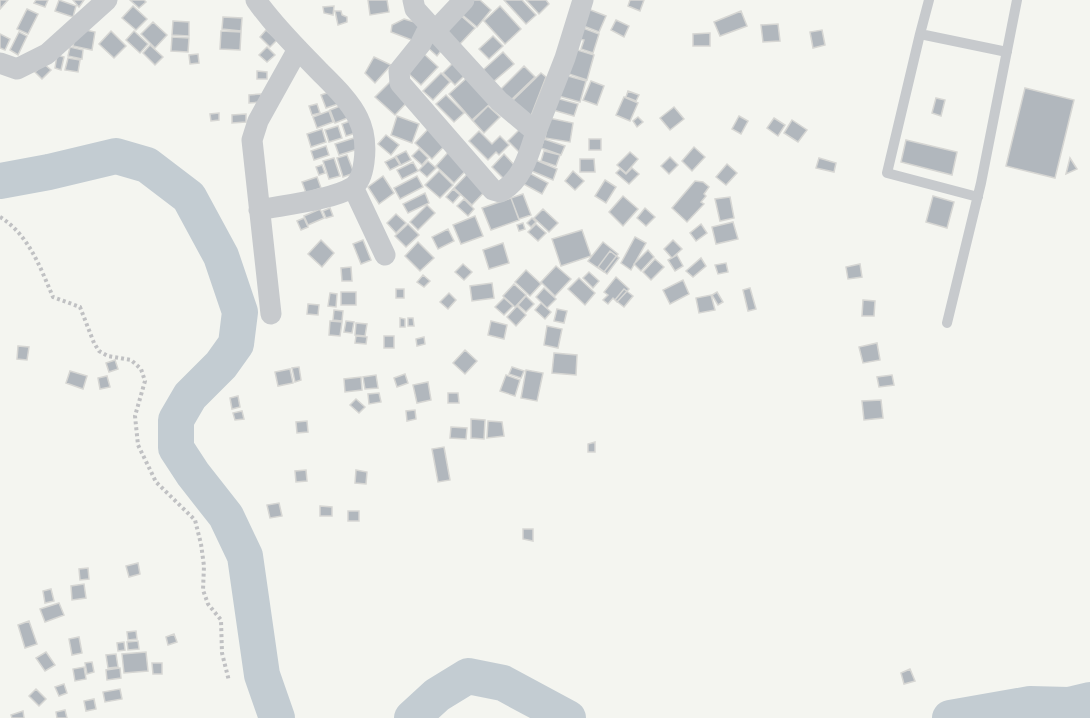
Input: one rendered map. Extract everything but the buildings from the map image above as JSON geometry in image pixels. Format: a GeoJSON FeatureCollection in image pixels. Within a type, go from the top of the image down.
{"type":"FeatureCollection","features":[{"type":"Feature","properties":{"kind":"street"},"geometry":{"type":"LineString","coordinates":[[0,63],[17,69],[47,54],[107,0]]}},
{"type":"Feature","properties":{"kind":"street"},"geometry":{"type":"LineString","coordinates":[[256,0],[357,115],[366,146],[358,182],[353,186],[315,200],[259,210]]}},
{"type":"Feature","properties":{"kind":"street"},"geometry":{"type":"LineString","coordinates":[[464,0],[435,31],[426,33],[420,45],[399,71],[400,83],[493,190],[500,192],[507,188],[524,167],[565,58],[583,0]]}},
{"type":"Feature","properties":{"kind":"street"},"geometry":{"type":"LineString","coordinates":[[414,5],[499,101],[536,132]]}},
{"type":"Feature","properties":{"kind":"street"},"geometry":{"type":"LineString","coordinates":[[271,315],[252,140],[258,121],[298,49]]}},
{"type":"Feature","properties":{"kind":"street"},"geometry":{"type":"LineString","coordinates":[[353,186],[385,255]]}},
{"type":"Feature","properties":{"kind":"lane"},"geometry":{"type":"LineString","coordinates":[[929,0],[887,173],[978,197]]}},
{"type":"Feature","properties":{"kind":"lane"},"geometry":{"type":"LineString","coordinates":[[947,323],[978,197],[1017,0]]}},
{"type":"Feature","properties":{"kind":"lane"},"geometry":{"type":"LineString","coordinates":[[920,34],[1007,52]]}},
{"type":"Feature","properties":{"kind":"path"},"geometry":{"type":"LineString","coordinates":[[0,217],[14,225],[28,243],[53,297],[80,307],[99,351],[108,356],[132,360],[141,369],[145,381],[135,416],[138,445],[156,482],[195,520],[204,566],[203,590],[208,604],[221,620],[222,653],[229,681]]}},
{"type":"Feature","properties":{"kind":"waterway"},"geometry":{"type":"LineString","coordinates":[[0,181],[116,156],[147,165],[189,197],[221,256],[240,312],[236,344],[221,365],[190,396],[176,420],[176,448],[226,516],[245,556],[262,675],[277,718]]}},
{"type":"Feature","properties":{"kind":"waterway"},"geometry":{"type":"LineString","coordinates":[[412,718],[437,695],[468,676],[503,683],[568,718]]}},
{"type":"Feature","properties":{"kind":"waterway"},"geometry":{"type":"LineString","coordinates":[[950,718],[1030,704],[1069,705],[1090,700]]}}]}
